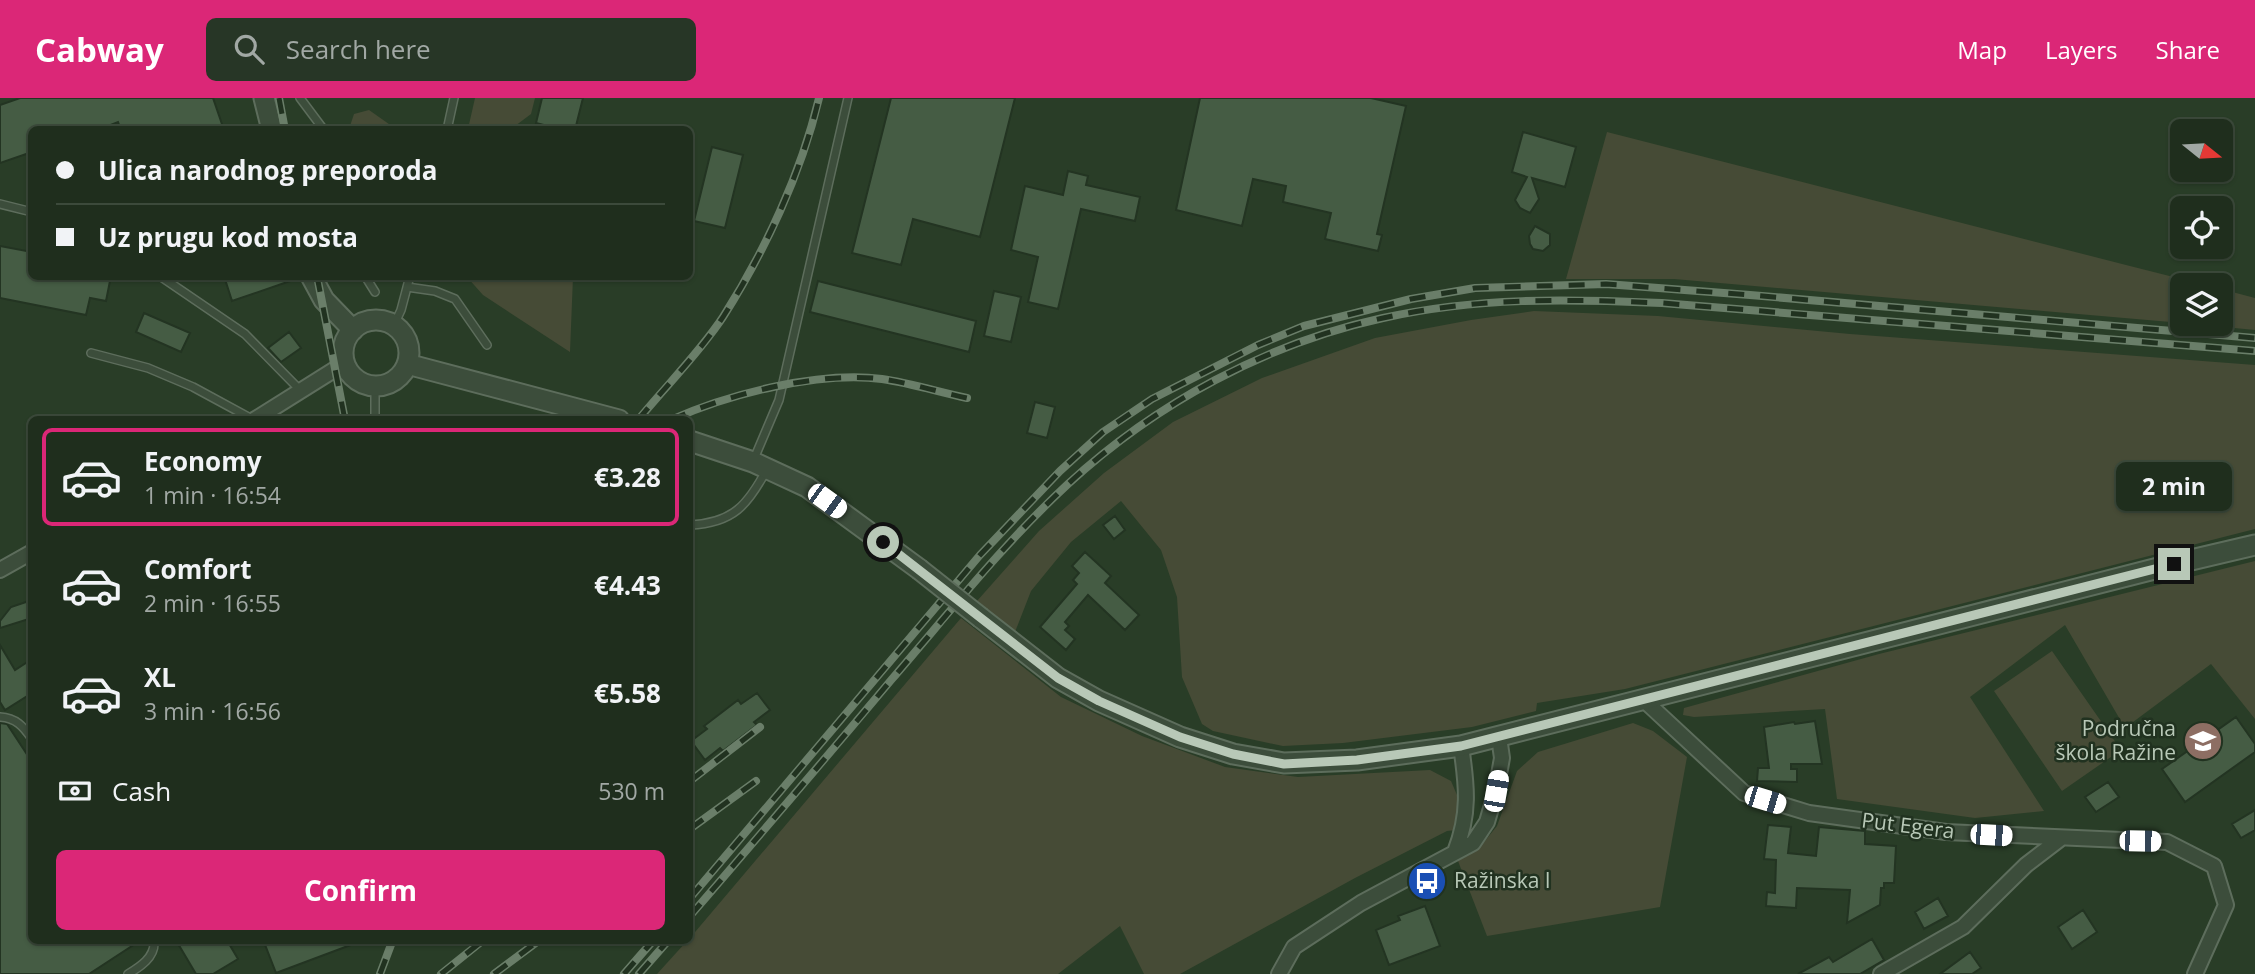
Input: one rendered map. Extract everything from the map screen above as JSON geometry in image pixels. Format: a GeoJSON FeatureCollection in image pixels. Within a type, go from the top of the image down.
{"type":"FeatureCollection","features":[{"type":"Feature","properties":{"kind":"street"},"geometry":{"type":"LineString","coordinates":[[264,98],[271,126]]}},
{"type":"Feature","properties":{"kind":"street"},"geometry":{"type":"LineString","coordinates":[[313,280],[324,300],[353,330]]}},
{"type":"Feature","properties":{"kind":"street"},"geometry":{"type":"LineString","coordinates":[[379,320],[394,325],[405,337],[409,347],[407,364],[399,377],[390,383],[375,385],[358,380],[350,373],[345,363],[345,342],[353,330],[368,321],[379,320]]}},
{"type":"Feature","properties":{"kind":"street"},"geometry":{"type":"LineString","coordinates":[[260,416],[345,363]]}},
{"type":"Feature","properties":{"kind":"street"},"geometry":{"type":"LineString","coordinates":[[407,364],[586,416]]}},
{"type":"Feature","properties":{"kind":"street"},"geometry":{"type":"LineString","coordinates":[[693,442],[760,465],[807,487],[919,569],[1058,678],[1099,701],[1180,737],[1233,754],[1284,764],[1357,760],[1461,746],[2255,545]]}},
{"type":"Feature","properties":{"kind":"street"},"geometry":{"type":"LineString","coordinates":[[0,570],[28,554]]}},
{"type":"Feature","properties":{"kind":"street","name":"Put Egera"},"geometry":{"type":"LineString","coordinates":[[1645,701],[1744,793],[1809,813],[1945,832],[2167,842],[2214,866],[2226,905],[2195,974]]}},
{"type":"Feature","properties":{"kind":"street"},"geometry":{"type":"LineString","coordinates":[[1276,973],[1294,947],[1361,903],[1473,843],[1487,822],[1496,791],[1502,758],[1499,737]]}},
{"type":"Feature","properties":{"kind":"street"},"geometry":{"type":"LineString","coordinates":[[1455,852],[1464,830],[1466,806],[1461,746]]}},
{"type":"Feature","properties":{"kind":"street"},"geometry":{"type":"LineString","coordinates":[[1881,974],[1963,927],[2026,865],[2060,839]]}},
{"type":"Feature","properties":{"kind":"lane"},"geometry":{"type":"LineString","coordinates":[[300,98],[321,126]]}},
{"type":"Feature","properties":{"kind":"lane"},"geometry":{"type":"LineString","coordinates":[[448,126],[454,98]]}},
{"type":"Feature","properties":{"kind":"lane"},"geometry":{"type":"LineString","coordinates":[[693,525],[708,524],[737,511],[753,495],[779,400],[848,98]]}},
{"type":"Feature","properties":{"kind":"lane"},"geometry":{"type":"LineString","coordinates":[[0,204],[28,211]]}},
{"type":"Feature","properties":{"kind":"lane"},"geometry":{"type":"LineString","coordinates":[[166,280],[244,334],[300,391]]}},
{"type":"Feature","properties":{"kind":"lane"},"geometry":{"type":"LineString","coordinates":[[368,280],[375,292]]}},
{"type":"Feature","properties":{"kind":"lane"},"geometry":{"type":"LineString","coordinates":[[394,325],[409,280]]}},
{"type":"Feature","properties":{"kind":"lane"},"geometry":{"type":"LineString","coordinates":[[407,287],[435,291],[456,299],[487,345]]}},
{"type":"Feature","properties":{"kind":"lane"},"geometry":{"type":"LineString","coordinates":[[91,353],[148,368],[193,387],[247,416]]}},
{"type":"Feature","properties":{"kind":"lane"},"geometry":{"type":"LineString","coordinates":[[375,385],[375,416]]}},
{"type":"Feature","properties":{"kind":"lane"},"geometry":{"type":"LineString","coordinates":[[0,717],[10,718],[23,726],[28,733]]}},
{"type":"Feature","properties":{"kind":"lane"},"geometry":{"type":"LineString","coordinates":[[128,974],[148,958],[154,944]]}},
{"type":"Feature","properties":{"kind":"green space"},"geometry":{"type":"Polygon","coordinates":[[[475,98],[535,98],[531,114],[515,126],[469,126],[475,98]]]}},
{"type":"Feature","properties":{"kind":"green space"},"geometry":{"type":"Polygon","coordinates":[[[369,110],[392,126],[350,126],[354,114],[369,110]]]}},
{"type":"Feature","properties":{"kind":"green space"},"geometry":{"type":"Polygon","coordinates":[[[1607,132],[2170,276],[2170,322],[1674,279],[1566,279],[1607,132]]]}},
{"type":"Feature","properties":{"kind":"green space"},"geometry":{"type":"Polygon","coordinates":[[[470,280],[573,280],[570,352],[483,295],[470,280]]]}},
{"type":"Feature","properties":{"kind":"green space"},"geometry":{"type":"Polygon","coordinates":[[[2233,292],[2255,298],[2255,330],[2233,328],[2233,292]]]}},
{"type":"Feature","properties":{"kind":"green space"},"geometry":{"type":"Polygon","coordinates":[[[1534,311],[1658,316],[1850,334],[2255,365],[2255,529],[1625,689],[1537,703],[1536,711],[1472,727],[1343,743],[1283,746],[1213,731],[1202,724],[1182,677],[1177,597],[1161,550],[1121,501],[1071,542],[1031,591],[1015,632],[977,601],[1039,531],[1104,473],[1173,422],[1262,378],[1375,338],[1534,311]]]}},
{"type":"Feature","properties":{"kind":"green space"},"geometry":{"type":"Polygon","coordinates":[[[2255,561],[2255,719],[2211,664],[2125,728],[2065,625],[1970,697],[2044,811],[1975,818],[1837,799],[1825,709],[1694,717],[1683,715],[1684,708],[1879,654],[2255,561]]]}},
{"type":"Feature","properties":{"kind":"green space"},"geometry":{"type":"Polygon","coordinates":[[[961,618],[1061,697],[1142,736],[1225,767],[1298,777],[1430,770],[1451,781],[1460,802],[1456,830],[1447,831],[1355,878],[1180,974],[1144,974],[1120,926],[1058,974],[657,974],[684,944],[693,944],[693,934],[961,618]]]}},
{"type":"Feature","properties":{"kind":"green space"},"geometry":{"type":"Polygon","coordinates":[[[2052,651],[2121,750],[2062,791],[1994,691],[2052,651]]]}},
{"type":"Feature","properties":{"kind":"green space"},"geometry":{"type":"Polygon","coordinates":[[[1633,723],[1653,731],[1687,757],[1660,907],[1487,936],[1458,861],[1484,842],[1497,826],[1517,771],[1538,752],[1633,723]]]}},
{"type":"Feature","properties":{"kind":"building"},"geometry":{"type":"Polygon","coordinates":[[[20,98],[213,98],[223,126],[120,126],[118,122],[108,126],[28,126],[28,153],[0,163],[0,105],[20,98]]]}},
{"type":"Feature","properties":{"kind":"building"},"geometry":{"type":"Polygon","coordinates":[[[542,98],[583,98],[576,126],[548,126],[536,123],[542,98]]]}},
{"type":"Feature","properties":{"kind":"building"},"geometry":{"type":"Polygon","coordinates":[[[891,98],[1015,98],[980,237],[913,219],[901,265],[852,253],[891,98]]]}},
{"type":"Feature","properties":{"kind":"building"},"geometry":{"type":"Polygon","coordinates":[[[1200,98],[1371,98],[1406,106],[1377,234],[1382,235],[1378,251],[1325,239],[1331,213],[1283,202],[1286,186],[1253,179],[1242,226],[1176,210],[1200,98]]]}},
{"type":"Feature","properties":{"kind":"building"},"geometry":{"type":"Polygon","coordinates":[[[1523,132],[1576,147],[1565,187],[1532,178],[1539,199],[1530,213],[1520,208],[1515,200],[1527,177],[1512,172],[1523,132]]]}},
{"type":"Feature","properties":{"kind":"building"},"geometry":{"type":"Polygon","coordinates":[[[712,147],[743,155],[725,228],[694,221],[712,147]]]}},
{"type":"Feature","properties":{"kind":"building"},"geometry":{"type":"Polygon","coordinates":[[[1068,171],[1088,176],[1086,185],[1140,197],[1135,221],[1081,209],[1058,309],[1028,302],[1038,257],[1011,250],[1025,186],[1063,195],[1068,171]]]}},
{"type":"Feature","properties":{"kind":"building"},"geometry":{"type":"Polygon","coordinates":[[[1535,226],[1550,234],[1550,245],[1543,251],[1533,249],[1530,244],[1529,236],[1535,226]]]}},
{"type":"Feature","properties":{"kind":"building"},"geometry":{"type":"Polygon","coordinates":[[[0,246],[28,251],[28,280],[110,280],[106,301],[90,298],[86,315],[0,298],[0,246]]]}},
{"type":"Feature","properties":{"kind":"building"},"geometry":{"type":"Polygon","coordinates":[[[225,280],[293,280],[232,301],[225,280]]]}},
{"type":"Feature","properties":{"kind":"building"},"geometry":{"type":"Polygon","coordinates":[[[818,281],[976,321],[969,352],[810,312],[818,281]]]}},
{"type":"Feature","properties":{"kind":"building"},"geometry":{"type":"Polygon","coordinates":[[[994,291],[1021,297],[1011,342],[984,336],[994,291]]]}},
{"type":"Feature","properties":{"kind":"building"},"geometry":{"type":"Polygon","coordinates":[[[144,313],[190,333],[181,352],[136,332],[144,313]]]}},
{"type":"Feature","properties":{"kind":"building"},"geometry":{"type":"Polygon","coordinates":[[[289,332],[301,348],[281,362],[268,348],[289,332]]]}},
{"type":"Feature","properties":{"kind":"building"},"geometry":{"type":"Polygon","coordinates":[[[1035,402],[1055,407],[1047,438],[1027,433],[1035,402]]]}},
{"type":"Feature","properties":{"kind":"building"},"geometry":{"type":"Polygon","coordinates":[[[1115,516],[1125,530],[1114,539],[1103,525],[1115,516]]]}},
{"type":"Feature","properties":{"kind":"building"},"geometry":{"type":"Polygon","coordinates":[[[1085,552],[1111,576],[1105,583],[1139,615],[1125,630],[1088,595],[1065,622],[1069,626],[1065,630],[1075,639],[1066,650],[1040,627],[1077,584],[1073,580],[1079,573],[1072,566],[1085,552]]]}},
{"type":"Feature","properties":{"kind":"building"},"geometry":{"type":"Polygon","coordinates":[[[28,601],[28,619],[0,628],[0,621],[11,607],[28,601]]]}},
{"type":"Feature","properties":{"kind":"building"},"geometry":{"type":"Polygon","coordinates":[[[0,645],[15,670],[28,662],[28,696],[5,710],[0,702],[0,645]]]}},
{"type":"Feature","properties":{"kind":"building"},"geometry":{"type":"Polygon","coordinates":[[[757,693],[770,710],[754,722],[757,725],[723,751],[720,748],[705,760],[693,744],[693,740],[707,729],[704,726],[738,700],[741,704],[757,693]]]}},
{"type":"Feature","properties":{"kind":"building"},"geometry":{"type":"Polygon","coordinates":[[[2236,717],[2255,744],[2255,752],[2185,802],[2162,769],[2236,717]]]}},
{"type":"Feature","properties":{"kind":"building"},"geometry":{"type":"Polygon","coordinates":[[[1815,721],[1822,764],[1791,764],[1791,769],[1797,769],[1797,782],[1757,781],[1758,768],[1769,768],[1764,727],[1815,721]]]}},
{"type":"Feature","properties":{"kind":"building"},"geometry":{"type":"Polygon","coordinates":[[[0,723],[7,724],[28,756],[28,944],[135,944],[89,974],[0,974],[0,723]]]}},
{"type":"Feature","properties":{"kind":"building"},"geometry":{"type":"Polygon","coordinates":[[[2108,782],[2119,797],[2096,812],[2085,797],[2108,782]]]}},
{"type":"Feature","properties":{"kind":"building"},"geometry":{"type":"Polygon","coordinates":[[[2255,810],[2255,830],[2241,838],[2232,824],[2255,810]]]}},
{"type":"Feature","properties":{"kind":"building"},"geometry":{"type":"Polygon","coordinates":[[[1768,825],[1791,827],[1788,853],[1816,856],[1819,827],[1865,831],[1865,844],[1896,846],[1894,883],[1884,883],[1880,905],[1847,923],[1850,890],[1797,888],[1796,908],[1766,906],[1767,892],[1775,893],[1776,860],[1764,859],[1768,825]]]}},
{"type":"Feature","properties":{"kind":"building"},"geometry":{"type":"Polygon","coordinates":[[[1938,898],[1948,916],[1924,929],[1915,912],[1938,898]]]}},
{"type":"Feature","properties":{"kind":"building"},"geometry":{"type":"Polygon","coordinates":[[[1425,906],[1440,946],[1389,965],[1376,930],[1400,920],[1398,916],[1425,906]]]}},
{"type":"Feature","properties":{"kind":"building"},"geometry":{"type":"Polygon","coordinates":[[[2083,910],[2097,932],[2072,949],[2058,927],[2083,910]]]}},
{"type":"Feature","properties":{"kind":"building"},"geometry":{"type":"Polygon","coordinates":[[[1872,939],[1884,960],[1860,974],[1798,974],[1829,957],[1833,962],[1872,939]]]}},
{"type":"Feature","properties":{"kind":"building"},"geometry":{"type":"Polygon","coordinates":[[[178,944],[229,944],[238,959],[213,974],[196,974],[178,944]]]}},
{"type":"Feature","properties":{"kind":"building"},"geometry":{"type":"Polygon","coordinates":[[[265,944],[353,944],[276,973],[265,944]]]}},
{"type":"Feature","properties":{"kind":"building"},"geometry":{"type":"Polygon","coordinates":[[[1970,952],[1981,968],[1972,974],[1940,974],[1970,952]]]}},
{"type":"Feature","properties":{"kind":"railway"},"geometry":{"type":"LineString","coordinates":[[279,98],[284,126]]}},
{"type":"Feature","properties":{"kind":"railway"},"geometry":{"type":"LineString","coordinates":[[641,416],[714,330],[753,266],[792,183],[819,98]]}},
{"type":"Feature","properties":{"kind":"railway"},"geometry":{"type":"LineString","coordinates":[[318,280],[344,416]]}},
{"type":"Feature","properties":{"kind":"railway"},"geometry":{"type":"LineString","coordinates":[[693,894],[980,555],[1060,471],[1103,432],[1152,399],[1258,345],[1304,326],[1411,299],[1475,288],[1606,284],[2255,338]]}},
{"type":"Feature","properties":{"kind":"railway"},"geometry":{"type":"LineString","coordinates":[[693,912],[977,579],[1068,484],[1102,455],[1175,403],[1255,360],[1297,343],[1340,329],[1418,311],[1522,301],[1591,301],[1662,303],[2255,351]]}},
{"type":"Feature","properties":{"kind":"railway"},"geometry":{"type":"LineString","coordinates":[[680,416],[746,393],[830,378],[882,379],[967,398]]}},
{"type":"Feature","properties":{"kind":"railway"},"geometry":{"type":"LineString","coordinates":[[693,779],[760,727]]}},
{"type":"Feature","properties":{"kind":"railway"},"geometry":{"type":"LineString","coordinates":[[693,827],[756,781]]}},
{"type":"Feature","properties":{"kind":"railway"},"geometry":{"type":"LineString","coordinates":[[380,974],[391,944]]}},
{"type":"Feature","properties":{"kind":"railway"},"geometry":{"type":"LineString","coordinates":[[441,974],[478,944]]}},
{"type":"Feature","properties":{"kind":"railway"},"geometry":{"type":"LineString","coordinates":[[494,974],[534,944]]}},
{"type":"Feature","properties":{"kind":"railway"},"geometry":{"type":"LineString","coordinates":[[624,974],[650,944]]}},
{"type":"Feature","properties":{"kind":"railway"},"geometry":{"type":"LineString","coordinates":[[639,974],[665,944]]}},
{"type":"Feature","properties":{"kind":"place","name":"Područna škola Ražine"},"geometry":{"type":"Point","coordinates":[2203,741]}},
{"type":"Feature","properties":{"kind":"place","name":"Ražinska I"},"geometry":{"type":"Point","coordinates":[1427,881]}},
{"type":"Feature","properties":{"kind":"route"},"geometry":{"type":"LineString","coordinates":[[883,542],[1058,678],[1099,701],[1180,737],[1233,754],[1284,764],[1357,760],[1461,746],[2174,564]]}}]}
